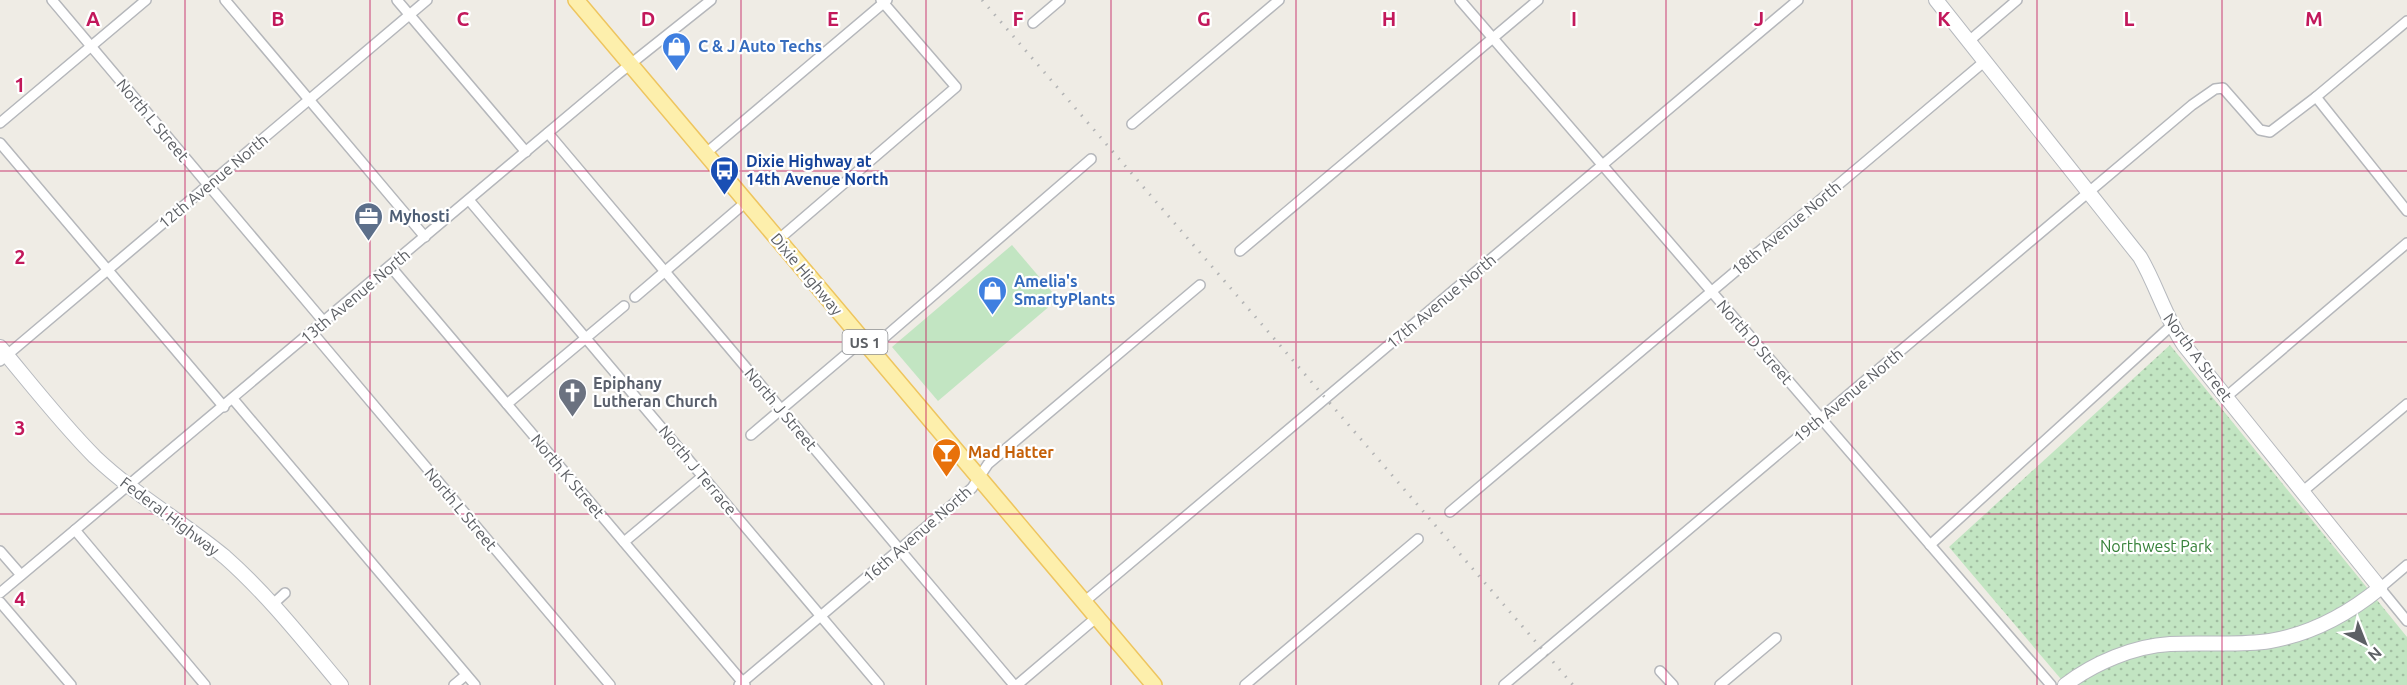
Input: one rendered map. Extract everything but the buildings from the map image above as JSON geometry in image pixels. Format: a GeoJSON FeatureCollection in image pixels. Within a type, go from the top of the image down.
{"type":"FeatureCollection","features":[{"type":"Feature","properties":{"kind":"main road","name":"Dixie Highway"},"geometry":{"type":"LineString","coordinates":[[576,0],[1155,685]]}},
{"type":"Feature","properties":{"kind":"street","name":"North L Street"},"geometry":{"type":"LineString","coordinates":[[52,0],[324,322]]}},
{"type":"Feature","properties":{"kind":"street"},"geometry":{"type":"LineString","coordinates":[[0,123],[146,0]]}},
{"type":"Feature","properties":{"kind":"street"},"geometry":{"type":"LineString","coordinates":[[225,0],[425,237]]}},
{"type":"Feature","properties":{"kind":"street"},"geometry":{"type":"LineString","coordinates":[[397,0],[526,152]]}},
{"type":"Feature","properties":{"kind":"street","name":"12th Avenue North"},"geometry":{"type":"LineString","coordinates":[[2,355],[108,270],[426,0]]}},
{"type":"Feature","properties":{"kind":"street","name":"13th Avenue North"},"geometry":{"type":"LineString","coordinates":[[0,593],[630,64],[711,0]]}},
{"type":"Feature","properties":{"kind":"street"},"geometry":{"type":"LineString","coordinates":[[1033,23],[1060,0]]}},
{"type":"Feature","properties":{"kind":"street"},"geometry":{"type":"LineString","coordinates":[[1132,124],[1279,0]]}},
{"type":"Feature","properties":{"kind":"street","name":"North D Street"},"geometry":{"type":"LineString","coordinates":[[1460,0],[2051,685]]}},
{"type":"Feature","properties":{"kind":"street"},"geometry":{"type":"LineString","coordinates":[[1240,252],[1538,0]]}},
{"type":"Feature","properties":{"kind":"street","name":"17th Avenue North"},"geometry":{"type":"LineString","coordinates":[[1084,602],[1798,0]]}},
{"type":"Feature","properties":{"kind":"street","name":"North A Street"},"geometry":{"type":"LineString","coordinates":[[1936,0],[2140,257],[2152,279],[2171,326],[2407,621]]}},
{"type":"Feature","properties":{"kind":"street"},"geometry":{"type":"LineString","coordinates":[[1969,41],[2017,0]]}},
{"type":"Feature","properties":{"kind":"street"},"geometry":{"type":"LineString","coordinates":[[705,154],[884,1],[957,87],[778,240]]}},
{"type":"Feature","properties":{"kind":"street"},"geometry":{"type":"LineString","coordinates":[[2407,21],[2316,97],[2407,211]]}},
{"type":"Feature","properties":{"kind":"street","name":"18th Avenue North"},"geometry":{"type":"LineString","coordinates":[[1450,512],[1985,61]]}},
{"type":"Feature","properties":{"kind":"street","name":"19th Avenue North"},"geometry":{"type":"LineString","coordinates":[[1504,685],[2088,192],[2215,88],[2223,88],[2260,130],[2270,132],[2316,97]]}},
{"type":"Feature","properties":{"kind":"street","name":"North J Street"},"geometry":{"type":"LineString","coordinates":[[548,133],[1016,685]]}},
{"type":"Feature","properties":{"kind":"street"},"geometry":{"type":"LineString","coordinates":[[0,143],[224,407]]}},
{"type":"Feature","properties":{"kind":"street"},"geometry":{"type":"LineString","coordinates":[[751,435],[867,345],[1091,159]]}},
{"type":"Feature","properties":{"kind":"street","name":"North J Terrace"},"geometry":{"type":"LineString","coordinates":[[469,200],[879,685]]}},
{"type":"Feature","properties":{"kind":"street"},"geometry":{"type":"LineString","coordinates":[[635,297],[746,202]]}},
{"type":"Feature","properties":{"kind":"street"},"geometry":{"type":"LineString","coordinates":[[2226,397],[2407,243]]}},
{"type":"Feature","properties":{"kind":"street","name":"North K Street"},"geometry":{"type":"LineString","coordinates":[[390,266],[742,684]]}},
{"type":"Feature","properties":{"kind":"street","name":"16th Avenue North"},"geometry":{"type":"LineString","coordinates":[[742,684],[972,488],[988,464],[1200,285]]}},
{"type":"Feature","properties":{"kind":"street"},"geometry":{"type":"LineString","coordinates":[[507,404],[624,306]]}},
{"type":"Feature","properties":{"kind":"street"},"geometry":{"type":"LineString","coordinates":[[1930,545],[2171,326]]}},
{"type":"Feature","properties":{"kind":"street","name":"North L Street"},"geometry":{"type":"LineString","coordinates":[[312,332],[610,685]]}},
{"type":"Feature","properties":{"kind":"street","name":"Federal Highway"},"geometry":{"type":"LineString","coordinates":[[2,355],[80,441],[129,487],[224,556],[273,604],[340,685]]}},
{"type":"Feature","properties":{"kind":"street"},"geometry":{"type":"LineString","coordinates":[[233,399],[475,685]]}},
{"type":"Feature","properties":{"kind":"street"},"geometry":{"type":"LineString","coordinates":[[2302,492],[2407,404]]}},
{"type":"Feature","properties":{"kind":"street"},"geometry":{"type":"LineString","coordinates":[[624,542],[703,476]]}},
{"type":"Feature","properties":{"kind":"street"},"geometry":{"type":"LineString","coordinates":[[75,530],[205,685]]}},
{"type":"Feature","properties":{"kind":"street"},"geometry":{"type":"LineString","coordinates":[[1245,685],[1418,539]]}},
{"type":"Feature","properties":{"kind":"street"},"geometry":{"type":"LineString","coordinates":[[0,551],[21,575]]}},
{"type":"Feature","properties":{"kind":"street"},"geometry":{"type":"LineString","coordinates":[[2065,685],[2091,668],[2134,651],[2154,646],[2242,643],[2286,638],[2335,619],[2360,604],[2407,565]]}},
{"type":"Feature","properties":{"kind":"street"},"geometry":{"type":"LineString","coordinates":[[273,604],[285,593]]}},
{"type":"Feature","properties":{"kind":"street"},"geometry":{"type":"LineString","coordinates":[[0,602],[71,685]]}},
{"type":"Feature","properties":{"kind":"street"},"geometry":{"type":"LineString","coordinates":[[1016,685],[1097,617]]}},
{"type":"Feature","properties":{"kind":"street"},"geometry":{"type":"LineString","coordinates":[[1720,685],[1776,638]]}},
{"type":"Feature","properties":{"kind":"street"},"geometry":{"type":"LineString","coordinates":[[1660,671],[1672,685]]}},
{"type":"Feature","properties":{"kind":"street"},"geometry":{"type":"LineString","coordinates":[[454,685],[466,675]]}},
{"type":"Feature","properties":{"kind":"green space"},"geometry":{"type":"Polygon","coordinates":[[[1012,245],[1058,299],[938,401],[892,347],[1012,245]]]}},
{"type":"Feature","properties":{"kind":"green space","name":"Northwest Park"},"geometry":{"type":"Polygon","coordinates":[[[2170,345],[2407,637],[2407,685],[2066,685],[1949,547],[2170,345]]]}},
{"type":"Feature","properties":{"kind":"railway"},"geometry":{"type":"LineString","coordinates":[[982,0],[1573,685]]}},
{"type":"Feature","properties":{"kind":"place","name":"C & J Auto Techs"},"geometry":{"type":"Point","coordinates":[677,72]}},
{"type":"Feature","properties":{"kind":"place","name":"Dixie Highway at 14th Avenue North"},"geometry":{"type":"Point","coordinates":[725,196]}},
{"type":"Feature","properties":{"kind":"place","name":"Myhosti"},"geometry":{"type":"Point","coordinates":[368,242]}},
{"type":"Feature","properties":{"kind":"place","name":"Amelia's SmartyPlants"},"geometry":{"type":"Point","coordinates":[993,316]}},
{"type":"Feature","properties":{"kind":"place","name":"Epiphany Lutheran Church"},"geometry":{"type":"Point","coordinates":[572,418]}},
{"type":"Feature","properties":{"kind":"place","name":"Mad Hatter"},"geometry":{"type":"Point","coordinates":[947,478]}}]}
